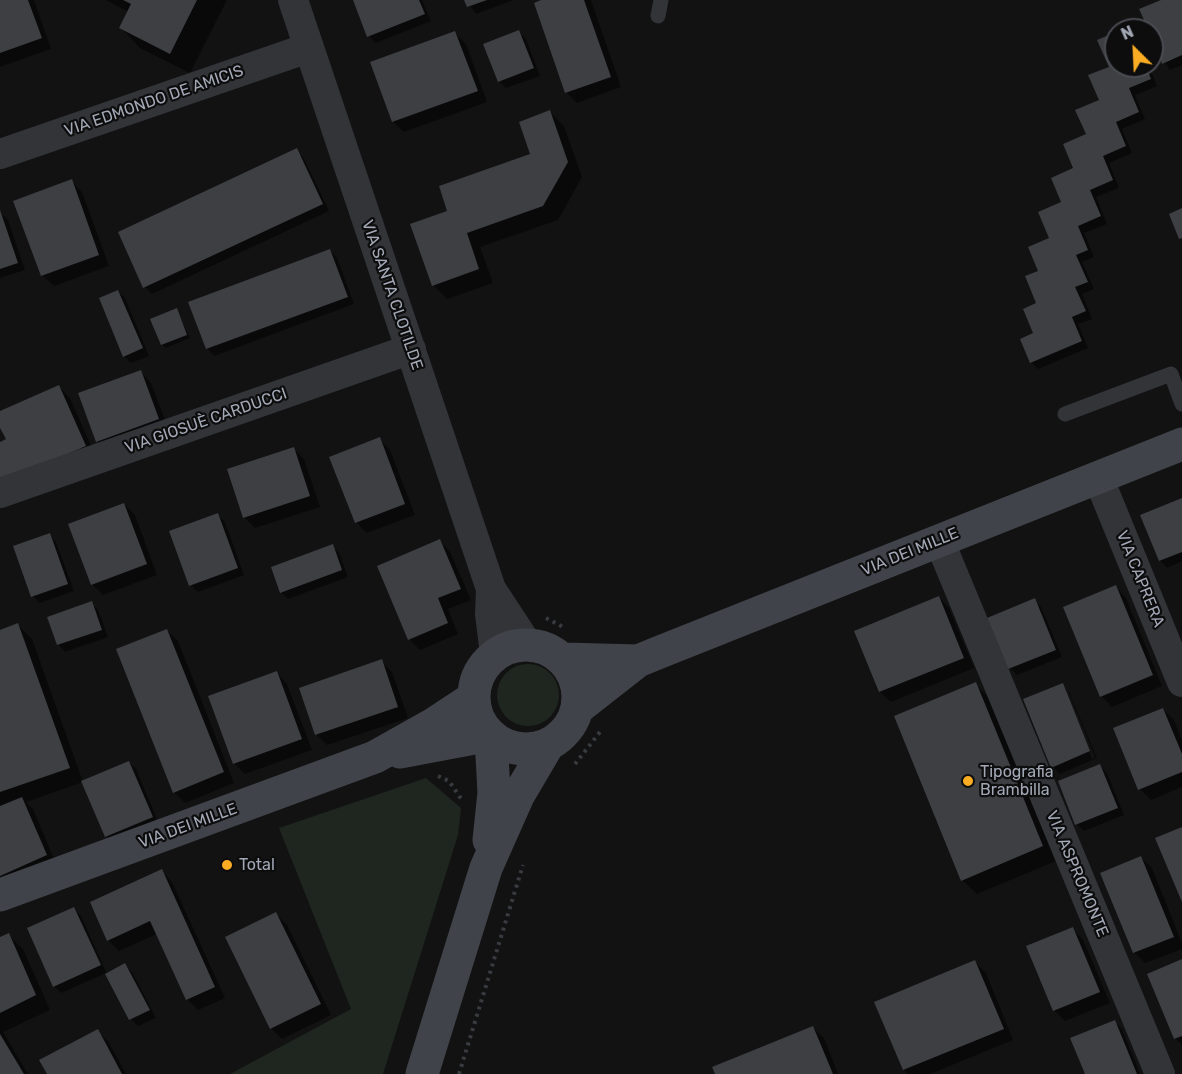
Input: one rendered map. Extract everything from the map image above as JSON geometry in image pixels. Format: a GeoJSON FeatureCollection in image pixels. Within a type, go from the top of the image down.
{"type":"FeatureCollection","features":[{"type":"Feature","properties":{"kind":"main road","name":"VIA DEI MILLE"},"geometry":{"type":"LineString","coordinates":[[578,708],[638,661],[1182,444]]}},
{"type":"Feature","properties":{"kind":"main road"},"geometry":{"type":"LineString","coordinates":[[422,1074],[486,868],[518,796],[548,745],[561,736],[572,723],[578,708],[576,682],[563,659],[546,648],[527,644],[510,646],[495,654],[483,666],[476,681],[473,698],[477,718],[490,736],[518,749],[548,745]]}},
{"type":"Feature","properties":{"kind":"main road","name":"VIA DEI MILLE"},"geometry":{"type":"LineString","coordinates":[[563,659],[638,661]]}},
{"type":"Feature","properties":{"kind":"main road","name":"VIA DEI MILLE"},"geometry":{"type":"LineString","coordinates":[[375,757],[473,698]]}},
{"type":"Feature","properties":{"kind":"main road","name":"VIA DEI MILLE"},"geometry":{"type":"LineString","coordinates":[[0,895],[375,757],[490,736]]}},
{"type":"Feature","properties":{"kind":"main road"},"geometry":{"type":"LineString","coordinates":[[486,868],[494,793],[490,736]]}},
{"type":"Feature","properties":{"kind":"street","name":"VIA SANTA CLOTILDE"},"geometry":{"type":"LineString","coordinates":[[293,0],[491,589],[527,644]]}},
{"type":"Feature","properties":{"kind":"street","name":"VIA EDMONDO DE AMICIS"},"geometry":{"type":"LineString","coordinates":[[0,154],[309,48]]}},
{"type":"Feature","properties":{"kind":"street","name":"VIA GIOSUÈ CARDUCCI"},"geometry":{"type":"LineString","coordinates":[[0,493],[411,349]]}},
{"type":"Feature","properties":{"kind":"street","name":"VIA CAPRERA"},"geometry":{"type":"LineString","coordinates":[[1098,477],[1182,682]]}},
{"type":"Feature","properties":{"kind":"street","name":"VIA ASPROMONTE"},"geometry":{"type":"LineString","coordinates":[[939,540],[1160,1074]]}},
{"type":"Feature","properties":{"kind":"street","name":"VIA SANTA CLOTILDE"},"geometry":{"type":"LineString","coordinates":[[491,589],[490,614],[495,654]]}},
{"type":"Feature","properties":{"kind":"lane"},"geometry":{"type":"LineString","coordinates":[[658,16],[662,0]]}},
{"type":"Feature","properties":{"kind":"lane"},"geometry":{"type":"LineString","coordinates":[[1065,414],[1171,374],[1182,404]]}},
{"type":"Feature","properties":{"kind":"path"},"geometry":{"type":"LineString","coordinates":[[569,772],[604,727]]}},
{"type":"Feature","properties":{"kind":"path"},"geometry":{"type":"LineString","coordinates":[[428,772],[449,781],[467,806]]}},
{"type":"Feature","properties":{"kind":"path"},"geometry":{"type":"LineString","coordinates":[[459,1074],[523,864]]}},
{"type":"Feature","properties":{"kind":"shaded area"},"geometry":{"type":"Polygon","coordinates":[[[528,664],[545,669],[550,673],[554,678],[559,695],[554,712],[550,717],[545,721],[528,726],[511,721],[506,717],[502,712],[497,695],[502,678],[506,673],[511,669],[528,664]]]}},
{"type":"Feature","properties":{"kind":"shaded area"},"geometry":{"type":"Polygon","coordinates":[[[426,778],[461,808],[458,835],[383,1074],[230,1074],[351,1009],[279,828],[426,778]]]}},
{"type":"Feature","properties":{"kind":"building"},"geometry":{"type":"Polygon","coordinates":[[[0,0],[28,0],[42,38],[0,53],[0,0]]]}},
{"type":"Feature","properties":{"kind":"building"},"geometry":{"type":"Polygon","coordinates":[[[123,0],[197,0],[170,54],[119,28],[131,4],[123,0]]]}},
{"type":"Feature","properties":{"kind":"building"},"geometry":{"type":"Polygon","coordinates":[[[353,0],[419,0],[425,14],[367,37],[353,0]]]}},
{"type":"Feature","properties":{"kind":"building"},"geometry":{"type":"Polygon","coordinates":[[[464,0],[487,0],[467,7],[464,0]]]}},
{"type":"Feature","properties":{"kind":"building"},"geometry":{"type":"Polygon","coordinates":[[[541,0],[584,0],[611,77],[565,93],[534,3],[541,0]]]}},
{"type":"Feature","properties":{"kind":"building"},"geometry":{"type":"Polygon","coordinates":[[[1161,0],[1182,0],[1182,55],[1164,63],[1164,18],[1143,18],[1139,9],[1161,0]]]}},
{"type":"Feature","properties":{"kind":"building"},"geometry":{"type":"Polygon","coordinates":[[[519,30],[534,68],[498,82],[483,44],[519,30]]]}},
{"type":"Feature","properties":{"kind":"building"},"geometry":{"type":"Polygon","coordinates":[[[455,31],[478,91],[392,122],[370,62],[455,31]]]}},
{"type":"Feature","properties":{"kind":"building"},"geometry":{"type":"Polygon","coordinates":[[[1104,37],[1104,56],[1097,40],[1104,37]]]}},
{"type":"Feature","properties":{"kind":"building"},"geometry":{"type":"Polygon","coordinates":[[[1104,69],[1104,78],[1151,79],[1129,88],[1139,112],[1116,122],[1126,146],[1103,156],[1113,180],[1090,190],[1101,216],[1078,226],[1088,250],[1076,255],[1088,282],[1075,287],[1086,311],[1072,317],[1082,341],[1030,363],[1020,339],[1033,333],[1023,309],[1036,303],[1025,276],[1038,271],[1028,247],[1049,238],[1038,212],[1061,202],[1051,178],[1073,168],[1063,144],[1086,134],[1075,110],[1099,100],[1088,75],[1104,69]]]}},
{"type":"Feature","properties":{"kind":"building"},"geometry":{"type":"Polygon","coordinates":[[[550,110],[568,162],[543,206],[467,233],[479,269],[432,286],[410,224],[447,211],[439,186],[530,154],[519,122],[550,110]]]}},
{"type":"Feature","properties":{"kind":"building"},"geometry":{"type":"Polygon","coordinates":[[[297,148],[323,204],[143,288],[118,232],[297,148]]]}},
{"type":"Feature","properties":{"kind":"building"},"geometry":{"type":"Polygon","coordinates":[[[72,179],[99,255],[41,276],[13,201],[72,179]]]}},
{"type":"Feature","properties":{"kind":"building"},"geometry":{"type":"Polygon","coordinates":[[[1182,208],[1182,238],[1179,239],[1169,214],[1182,208]]]}},
{"type":"Feature","properties":{"kind":"building"},"geometry":{"type":"Polygon","coordinates":[[[0,210],[18,263],[0,269],[0,210]]]}},
{"type":"Feature","properties":{"kind":"building"},"geometry":{"type":"Polygon","coordinates":[[[330,249],[348,297],[206,349],[188,302],[330,249]]]}},
{"type":"Feature","properties":{"kind":"building"},"geometry":{"type":"Polygon","coordinates":[[[118,290],[143,348],[123,357],[99,298],[118,290]]]}},
{"type":"Feature","properties":{"kind":"building"},"geometry":{"type":"Polygon","coordinates":[[[177,308],[187,335],[161,345],[150,319],[177,308]]]}},
{"type":"Feature","properties":{"kind":"building"},"geometry":{"type":"Polygon","coordinates":[[[141,370],[159,419],[96,442],[78,393],[141,370]]]}},
{"type":"Feature","properties":{"kind":"building"},"geometry":{"type":"Polygon","coordinates":[[[59,385],[86,446],[0,483],[0,442],[6,439],[0,428],[0,411],[59,385]]]}},
{"type":"Feature","properties":{"kind":"building"},"geometry":{"type":"Polygon","coordinates":[[[380,437],[405,504],[355,523],[329,457],[380,437]]]}},
{"type":"Feature","properties":{"kind":"building"},"geometry":{"type":"Polygon","coordinates":[[[294,447],[310,496],[243,518],[227,469],[294,447]]]}},
{"type":"Feature","properties":{"kind":"building"},"geometry":{"type":"Polygon","coordinates":[[[1182,498],[1182,552],[1159,561],[1140,515],[1182,498]]]}},
{"type":"Feature","properties":{"kind":"building"},"geometry":{"type":"Polygon","coordinates":[[[124,503],[147,564],[91,585],[68,524],[124,503]]]}},
{"type":"Feature","properties":{"kind":"building"},"geometry":{"type":"Polygon","coordinates":[[[218,513],[238,568],[189,586],[169,531],[218,513]]]}},
{"type":"Feature","properties":{"kind":"building"},"geometry":{"type":"Polygon","coordinates":[[[50,533],[68,584],[31,597],[13,546],[50,533]]]}},
{"type":"Feature","properties":{"kind":"building"},"geometry":{"type":"Polygon","coordinates":[[[440,539],[461,589],[438,598],[448,623],[408,640],[377,566],[440,539]]]}},
{"type":"Feature","properties":{"kind":"building"},"geometry":{"type":"Polygon","coordinates":[[[333,544],[342,570],[280,593],[271,567],[333,544]]]}},
{"type":"Feature","properties":{"kind":"building"},"geometry":{"type":"Polygon","coordinates":[[[1116,585],[1153,675],[1100,697],[1063,607],[1116,585]]]}},
{"type":"Feature","properties":{"kind":"building"},"geometry":{"type":"Polygon","coordinates":[[[939,596],[964,658],[879,692],[854,631],[939,596]]]}},
{"type":"Feature","properties":{"kind":"building"},"geometry":{"type":"Polygon","coordinates":[[[1035,598],[1056,650],[1008,669],[987,618],[1035,598]]]}},
{"type":"Feature","properties":{"kind":"building"},"geometry":{"type":"Polygon","coordinates":[[[92,601],[102,630],[57,645],[47,617],[92,601]]]}},
{"type":"Feature","properties":{"kind":"building"},"geometry":{"type":"Polygon","coordinates":[[[18,623],[70,768],[0,792],[0,630],[18,623]]]}},
{"type":"Feature","properties":{"kind":"building"},"geometry":{"type":"Polygon","coordinates":[[[167,629],[224,772],[173,793],[116,649],[167,629]]]}},
{"type":"Feature","properties":{"kind":"building"},"geometry":{"type":"Polygon","coordinates":[[[382,659],[398,707],[315,735],[299,688],[382,659]]]}},
{"type":"Feature","properties":{"kind":"building"},"geometry":{"type":"Polygon","coordinates":[[[277,671],[302,739],[233,764],[208,696],[277,671]]]}},
{"type":"Feature","properties":{"kind":"building","name":"Tipografia Brambilla"},"geometry":{"type":"Polygon","coordinates":[[[976,682],[1043,846],[961,881],[894,716],[976,682]]]}},
{"type":"Feature","properties":{"kind":"building"},"geometry":{"type":"Polygon","coordinates":[[[1063,683],[1090,751],[1051,768],[1023,699],[1063,683]]]}},
{"type":"Feature","properties":{"kind":"building"},"geometry":{"type":"Polygon","coordinates":[[[1163,708],[1182,754],[1182,772],[1138,790],[1113,728],[1163,708]]]}},
{"type":"Feature","properties":{"kind":"building"},"geometry":{"type":"Polygon","coordinates":[[[129,761],[153,817],[105,837],[81,781],[129,761]]]}},
{"type":"Feature","properties":{"kind":"building"},"geometry":{"type":"Polygon","coordinates":[[[1100,764],[1118,808],[1075,825],[1058,781],[1100,764]]]}},
{"type":"Feature","properties":{"kind":"building"},"geometry":{"type":"Polygon","coordinates":[[[22,797],[47,855],[0,876],[0,806],[22,797]]]}},
{"type":"Feature","properties":{"kind":"building"},"geometry":{"type":"Polygon","coordinates":[[[1182,827],[1182,902],[1155,838],[1182,827]]]}},
{"type":"Feature","properties":{"kind":"building"},"geometry":{"type":"Polygon","coordinates":[[[1141,856],[1174,937],[1133,953],[1100,873],[1141,856]]]}},
{"type":"Feature","properties":{"kind":"building"},"geometry":{"type":"Polygon","coordinates":[[[162,869],[215,987],[186,1000],[150,921],[107,941],[90,902],[162,869]]]}},
{"type":"Feature","properties":{"kind":"building"},"geometry":{"type":"Polygon","coordinates":[[[74,907],[101,965],[53,987],[27,928],[74,907]]]}},
{"type":"Feature","properties":{"kind":"building"},"geometry":{"type":"Polygon","coordinates":[[[276,912],[321,1004],[270,1029],[225,937],[276,912]]]}},
{"type":"Feature","properties":{"kind":"building"},"geometry":{"type":"Polygon","coordinates":[[[1073,927],[1100,992],[1053,1011],[1026,946],[1073,927]]]}},
{"type":"Feature","properties":{"kind":"building"},"geometry":{"type":"Polygon","coordinates":[[[9,933],[36,995],[0,1013],[0,937],[9,933]]]}},
{"type":"Feature","properties":{"kind":"building"},"geometry":{"type":"Polygon","coordinates":[[[1182,959],[1182,1036],[1174,1039],[1147,974],[1182,959]]]}},
{"type":"Feature","properties":{"kind":"building"},"geometry":{"type":"Polygon","coordinates":[[[975,960],[1004,1029],[903,1070],[874,1002],[975,960]]]}},
{"type":"Feature","properties":{"kind":"building"},"geometry":{"type":"Polygon","coordinates":[[[125,963],[150,1010],[129,1020],[105,974],[125,963]]]}},
{"type":"Feature","properties":{"kind":"building"},"geometry":{"type":"Polygon","coordinates":[[[1115,1020],[1137,1074],[1085,1074],[1070,1038],[1115,1020]]]}},
{"type":"Feature","properties":{"kind":"building"},"geometry":{"type":"Polygon","coordinates":[[[813,1026],[833,1074],[715,1074],[712,1067],[813,1026]]]}},
{"type":"Feature","properties":{"kind":"building"},"geometry":{"type":"Polygon","coordinates":[[[98,1029],[122,1074],[47,1074],[39,1060],[98,1029]]]}},
{"type":"Feature","properties":{"kind":"building"},"geometry":{"type":"Polygon","coordinates":[[[0,1034],[24,1074],[0,1074],[0,1034]]]}},
{"type":"Feature","properties":{"kind":"place","name":"Tipografia Brambilla"},"geometry":{"type":"Point","coordinates":[968,781]}},
{"type":"Feature","properties":{"kind":"place","name":"Total"},"geometry":{"type":"Point","coordinates":[227,865]}}]}
